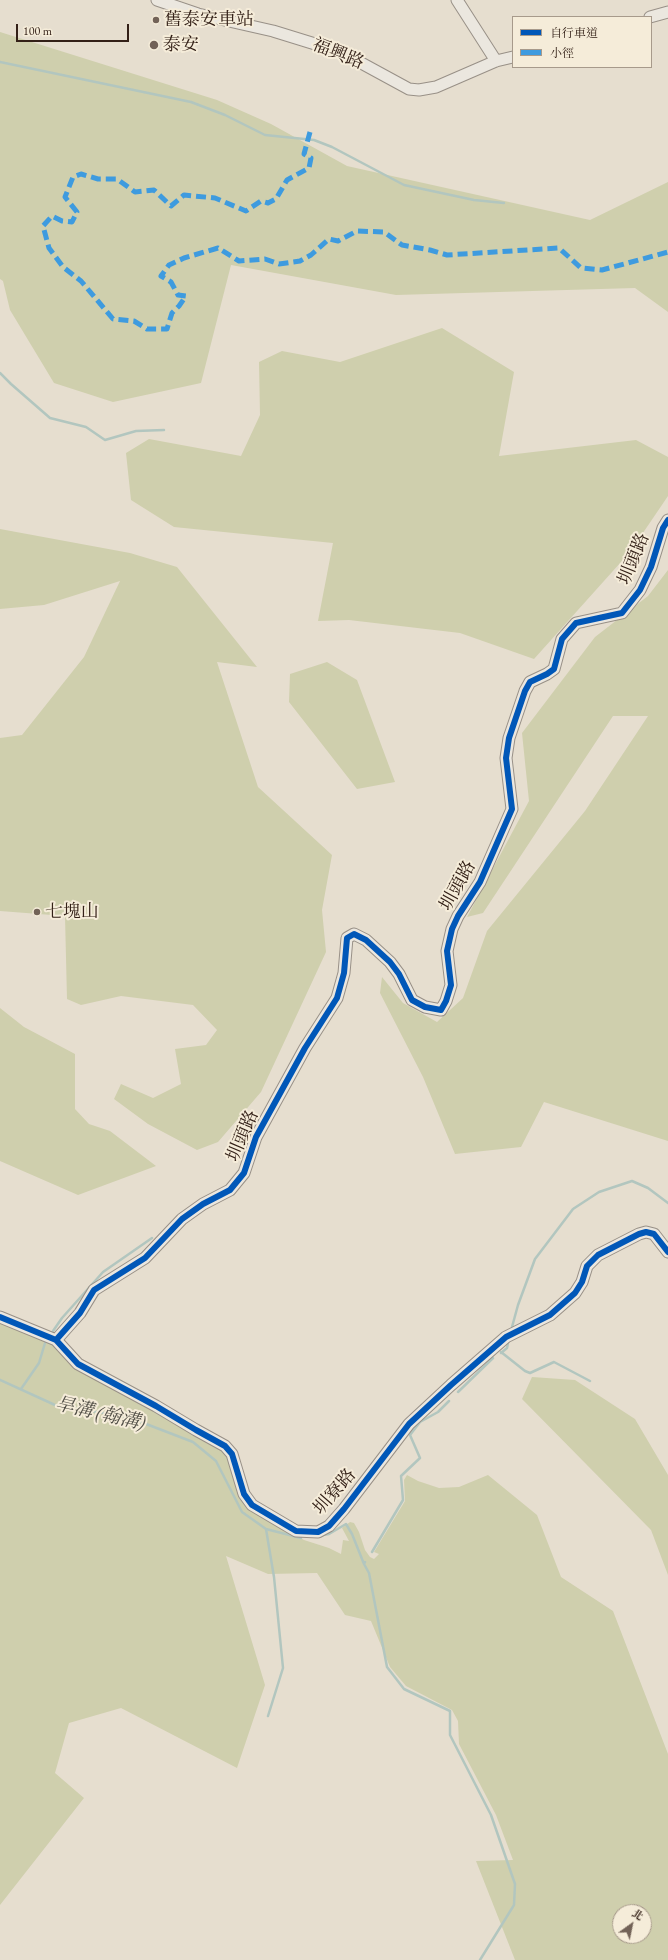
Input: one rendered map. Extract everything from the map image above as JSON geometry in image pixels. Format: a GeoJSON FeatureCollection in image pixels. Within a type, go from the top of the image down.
{"type":"FeatureCollection","features":[{"type":"Feature","properties":{"kind":"street","name":"福興路"},"geometry":{"type":"LineString","coordinates":[[157,0],[198,14],[273,31],[341,52],[409,89],[419,90],[436,86],[512,56]]}},
{"type":"Feature","properties":{"kind":"street"},"geometry":{"type":"LineString","coordinates":[[456,0],[496,62]]}},
{"type":"Feature","properties":{"kind":"street"},"geometry":{"type":"LineString","coordinates":[[652,17],[667,14]]}},
{"type":"Feature","properties":{"kind":"street","name":"圳頭路"},"geometry":{"type":"LineString","coordinates":[[56,1340],[80,1313],[94,1290],[145,1258],[182,1219],[203,1204],[230,1190],[244,1173],[256,1136],[301,1054],[337,998],[344,974],[347,938],[354,934],[366,940],[390,962],[400,974],[412,1000],[425,1007],[441,1010],[446,1001],[451,985],[447,951],[452,929],[458,916],[480,882],[512,809],[506,758],[509,738],[525,691],[530,682],[554,669],[562,639],[576,623],[622,613],[640,590],[651,567],[662,528],[668,520]]}},
{"type":"Feature","properties":{"kind":"street","name":"圳寮路"},"geometry":{"type":"LineString","coordinates":[[0,1317],[56,1340],[78,1364],[156,1406],[225,1446],[232,1454],[244,1494],[252,1505],[296,1531],[318,1532],[329,1526],[344,1509],[409,1424],[506,1337],[550,1315],[575,1293],[582,1282],[587,1266],[598,1255],[639,1234],[646,1232],[654,1234],[668,1252]]}},
{"type":"Feature","properties":{"kind":"green space"},"geometry":{"type":"Polygon","coordinates":[[[0,32],[217,100],[271,124],[347,166],[590,220],[668,182],[668,312],[635,288],[396,295],[231,265],[201,383],[113,402],[54,383],[10,310],[3,281],[0,279],[0,32]]]}},
{"type":"Feature","properties":{"kind":"green space"},"geometry":{"type":"Polygon","coordinates":[[[442,328],[514,372],[499,456],[636,440],[668,457],[668,496],[630,552],[534,659],[460,633],[349,620],[318,621],[333,543],[174,527],[131,500],[126,453],[149,439],[241,456],[260,415],[259,362],[282,351],[340,362],[442,328]]]}},
{"type":"Feature","properties":{"kind":"green space"},"geometry":{"type":"Polygon","coordinates":[[[0,529],[130,553],[177,567],[257,667],[217,662],[258,787],[332,855],[322,910],[326,952],[261,1092],[218,1142],[197,1150],[148,1124],[114,1099],[121,1084],[153,1098],[181,1084],[175,1049],[206,1045],[217,1030],[193,1005],[121,996],[81,1005],[67,999],[65,916],[0,911],[0,738],[22,735],[84,657],[120,581],[44,605],[0,609],[0,529]]]}},
{"type":"Feature","properties":{"kind":"green space"},"geometry":{"type":"Polygon","coordinates":[[[668,570],[668,1141],[544,1102],[521,1147],[455,1154],[423,1077],[380,993],[382,977],[403,1003],[437,1022],[463,998],[487,931],[585,811],[648,716],[613,716],[483,913],[467,917],[529,801],[522,733],[595,637],[648,596],[668,570]]]}},
{"type":"Feature","properties":{"kind":"green space"},"geometry":{"type":"Polygon","coordinates":[[[327,662],[357,680],[395,782],[357,789],[289,702],[290,674],[327,662]]]}},
{"type":"Feature","properties":{"kind":"green space"},"geometry":{"type":"Polygon","coordinates":[[[0,1008],[24,1027],[75,1054],[75,1109],[89,1124],[110,1131],[156,1166],[78,1195],[0,1161],[0,1008]]]}},
{"type":"Feature","properties":{"kind":"green space"},"geometry":{"type":"Polygon","coordinates":[[[0,1320],[45,1338],[222,1448],[229,1457],[248,1506],[304,1540],[329,1548],[341,1554],[343,1540],[349,1541],[342,1528],[350,1522],[354,1523],[359,1532],[365,1550],[370,1557],[374,1559],[379,1554],[374,1552],[405,1501],[404,1480],[407,1475],[418,1481],[439,1488],[459,1487],[488,1475],[537,1515],[561,1577],[613,1611],[668,1754],[668,1960],[515,1960],[476,1861],[513,1860],[496,1815],[459,1744],[458,1721],[452,1710],[406,1686],[390,1667],[371,1621],[345,1615],[317,1573],[268,1574],[226,1556],[265,1685],[237,1768],[121,1708],[69,1723],[55,1773],[84,1798],[0,1905],[0,1320]]]}},
{"type":"Feature","properties":{"kind":"green space"},"geometry":{"type":"Polygon","coordinates":[[[532,1377],[575,1380],[635,1419],[668,1475],[668,1575],[651,1530],[522,1399],[532,1377]]]}},
{"type":"Feature","properties":{"kind":"waterway"},"geometry":{"type":"LineString","coordinates":[[0,62],[191,102],[225,115],[265,135],[314,140],[332,147],[404,185],[474,200],[504,203]]}},
{"type":"Feature","properties":{"kind":"waterway"},"geometry":{"type":"LineString","coordinates":[[0,373],[50,418],[86,427],[105,440],[136,431],[164,430]]}},
{"type":"Feature","properties":{"kind":"waterway","name":"旱溝 (翰溝)"},"geometry":{"type":"LineString","coordinates":[[512,1327],[518,1305],[535,1259],[573,1209],[599,1192],[632,1181],[648,1188],[668,1203]]}},
{"type":"Feature","properties":{"kind":"waterway"},"geometry":{"type":"LineString","coordinates":[[53,1331],[62,1318],[103,1272],[152,1238]]}},
{"type":"Feature","properties":{"kind":"waterway"},"geometry":{"type":"LineString","coordinates":[[21,1389],[39,1363],[45,1343]]}},
{"type":"Feature","properties":{"kind":"waterway","name":"旱溝 (翰溝)"},"geometry":{"type":"LineString","coordinates":[[501,1353],[507,1348],[508,1343]]}},
{"type":"Feature","properties":{"kind":"waterway"},"geometry":{"type":"LineString","coordinates":[[501,1352],[525,1371],[530,1373],[554,1362],[590,1381]]}},
{"type":"Feature","properties":{"kind":"waterway","name":"旱溝 (翰溝)"},"geometry":{"type":"LineString","coordinates":[[458,1392],[493,1358]]}},
{"type":"Feature","properties":{"kind":"waterway","name":"旱溝 (翰溝)"},"geometry":{"type":"LineString","coordinates":[[0,1380],[55,1405],[128,1417],[193,1442],[216,1461],[242,1512],[266,1529],[301,1538]]}},
{"type":"Feature","properties":{"kind":"waterway","name":"旱溝 (翰溝)"},"geometry":{"type":"LineString","coordinates":[[372,1552],[403,1500],[401,1476],[420,1458],[410,1435],[420,1422],[438,1412],[449,1401]]}},
{"type":"Feature","properties":{"kind":"waterway","name":"旱溝 (翰溝)"},"geometry":{"type":"LineString","coordinates":[[323,1535],[329,1534],[346,1524],[352,1534],[364,1564],[365,1562]]}},
{"type":"Feature","properties":{"kind":"waterway"},"geometry":{"type":"LineString","coordinates":[[266,1529],[274,1577],[283,1668],[268,1716]]}},
{"type":"Feature","properties":{"kind":"waterway"},"geometry":{"type":"LineString","coordinates":[[364,1564],[369,1573],[387,1667],[404,1689],[450,1711],[450,1735],[491,1815],[515,1884],[514,1905],[480,1960]]}},
{"type":"Feature","properties":{"kind":"marked path"},"geometry":{"type":"LineString","coordinates":[[310,132],[304,154],[311,158],[309,168],[287,180],[276,199],[268,203],[261,201],[246,211],[215,198],[184,195],[171,206],[154,190],[135,192],[117,179],[98,179],[81,174],[73,177],[65,197],[77,212],[72,222],[62,221],[52,216],[43,226],[49,248],[63,267],[81,281],[113,319],[134,321],[147,329],[167,329],[172,313],[186,296],[178,295],[171,282],[161,276],[169,265],[184,258],[218,248],[239,261],[265,259],[279,264],[300,261],[311,255],[329,239],[338,241],[357,231],[384,232],[402,245],[447,255],[559,248],[581,268],[602,270],[668,252]]}},
{"type":"Feature","properties":{"kind":"cycle path"},"geometry":{"type":"LineString","coordinates":[[56,1340],[80,1313],[94,1290],[145,1258],[182,1219],[203,1204],[230,1190],[244,1173],[256,1137],[305,1048],[337,998],[344,973],[347,938],[354,934],[366,940],[390,962],[399,974],[412,1000],[425,1007],[441,1010],[446,1001],[451,985],[447,951],[452,929],[458,916],[480,882],[512,809],[506,758],[509,738],[525,691],[530,682],[554,669],[562,639],[576,623],[622,613],[640,590],[651,567],[663,528],[668,520]]}},
{"type":"Feature","properties":{"kind":"cycle path"},"geometry":{"type":"LineString","coordinates":[[0,1317],[56,1340],[78,1364],[156,1406],[225,1446],[232,1454],[244,1494],[252,1505],[296,1531],[318,1532],[329,1526],[344,1509],[409,1424],[506,1337],[550,1315],[575,1293],[582,1282],[587,1266],[598,1255],[639,1234],[646,1232],[654,1234],[668,1252]]}},
{"type":"Feature","properties":{"kind":"place","name":"舊泰安車站"},"geometry":{"type":"Point","coordinates":[156,20]}},
{"type":"Feature","properties":{"kind":"place","name":"泰安"},"geometry":{"type":"Point","coordinates":[154,45]}},
{"type":"Feature","properties":{"kind":"place","name":"七塊山"},"geometry":{"type":"Point","coordinates":[37,912]}}]}
